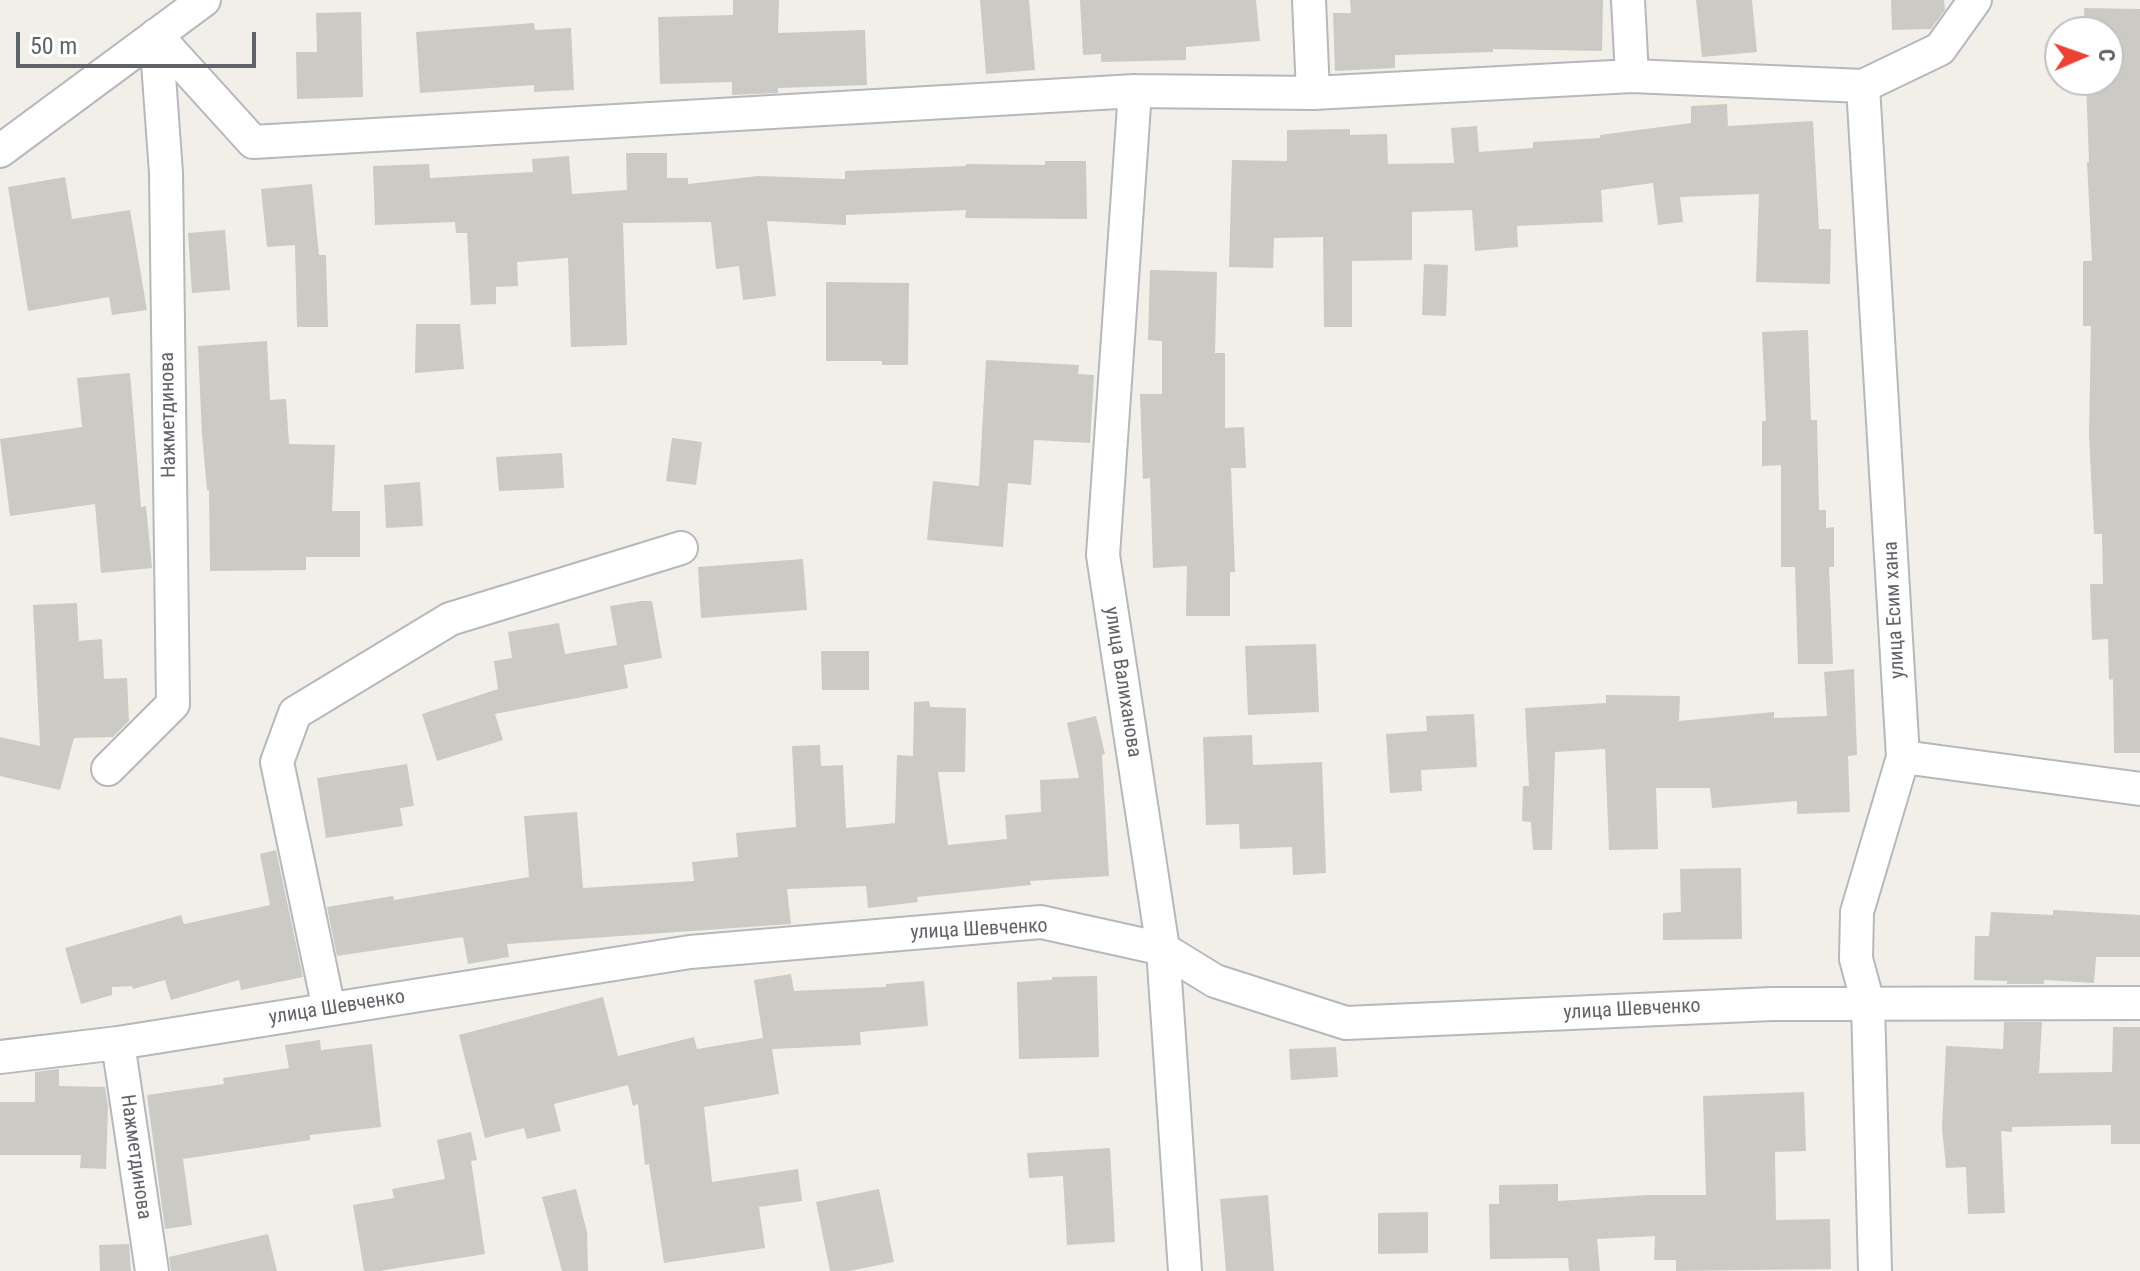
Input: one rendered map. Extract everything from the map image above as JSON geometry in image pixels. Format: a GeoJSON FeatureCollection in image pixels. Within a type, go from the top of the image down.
{"type":"FeatureCollection","features":[{"type":"Feature","properties":{"kind":"street"},"geometry":{"type":"LineString","coordinates":[[0,151],[204,0]]}},
{"type":"Feature","properties":{"kind":"street"},"geometry":{"type":"LineString","coordinates":[[1309,0],[1313,93]]}},
{"type":"Feature","properties":{"kind":"street"},"geometry":{"type":"LineString","coordinates":[[1628,0],[1632,76]]}},
{"type":"Feature","properties":{"kind":"street"},"geometry":{"type":"LineString","coordinates":[[156,35],[253,142],[1135,91],[1313,93],[1632,76],[1863,86],[1940,49],[1975,0]]}},
{"type":"Feature","properties":{"kind":"street","name":"Нажметдинова"},"geometry":{"type":"LineString","coordinates":[[108,769],[173,704],[166,173],[156,35]]}},
{"type":"Feature","properties":{"kind":"street","name":"улица Есим хана"},"geometry":{"type":"LineString","coordinates":[[1863,86],[1903,757],[1857,912],[1856,959],[1868,1003],[1875,1271]]}},
{"type":"Feature","properties":{"kind":"street","name":"улица Валиханова"},"geometry":{"type":"LineString","coordinates":[[1135,91],[1103,555],[1163,949],[1185,1271]]}},
{"type":"Feature","properties":{"kind":"street"},"geometry":{"type":"LineString","coordinates":[[329,1009],[277,762],[295,713],[450,619],[681,548]]}},
{"type":"Feature","properties":{"kind":"street"},"geometry":{"type":"LineString","coordinates":[[1903,757],[2140,789]]}},
{"type":"Feature","properties":{"kind":"street","name":"улица Шевченко"},"geometry":{"type":"LineString","coordinates":[[0,1057],[118,1043],[690,952],[1041,922],[1163,949],[1215,981],[1346,1023],[1772,1004],[2140,1003]]}},
{"type":"Feature","properties":{"kind":"street","name":"Нажметдинова"},"geometry":{"type":"LineString","coordinates":[[118,1043],[152,1271]]}},
{"type":"Feature","properties":{"kind":"building"},"geometry":{"type":"Polygon","coordinates":[[[733,0],[779,0],[778,33],[865,30],[867,85],[778,88],[778,93],[732,95],[732,82],[660,84],[658,17],[733,15],[733,0]]]}},
{"type":"Feature","properties":{"kind":"building"},"geometry":{"type":"Polygon","coordinates":[[[980,0],[1029,0],[1035,70],[986,74],[980,0]]]}},
{"type":"Feature","properties":{"kind":"building"},"geometry":{"type":"Polygon","coordinates":[[[1080,0],[1256,0],[1260,41],[1186,47],[1186,60],[1101,62],[1101,54],[1083,55],[1080,0]]]}},
{"type":"Feature","properties":{"kind":"building"},"geometry":{"type":"Polygon","coordinates":[[[1350,0],[1603,0],[1602,51],[1493,49],[1493,52],[1395,55],[1395,68],[1335,71],[1333,13],[1351,13],[1350,0]]]}},
{"type":"Feature","properties":{"kind":"building"},"geometry":{"type":"Polygon","coordinates":[[[1696,0],[1752,0],[1757,52],[1702,57],[1696,0]]]}},
{"type":"Feature","properties":{"kind":"building"},"geometry":{"type":"Polygon","coordinates":[[[1891,0],[1944,0],[1945,10],[1931,29],[1892,30],[1891,0]]]}},
{"type":"Feature","properties":{"kind":"building"},"geometry":{"type":"Polygon","coordinates":[[[2084,8],[2140,9],[2140,753],[2114,753],[2113,679],[2109,680],[2108,639],[2092,640],[2090,584],[2103,584],[2102,534],[2094,534],[2089,436],[2091,326],[2083,326],[2083,261],[2092,261],[2087,96],[2124,96],[2124,16],[2084,16],[2084,8]]]}},
{"type":"Feature","properties":{"kind":"building"},"geometry":{"type":"Polygon","coordinates":[[[361,12],[363,97],[297,99],[296,52],[317,52],[316,13],[361,12]]]}},
{"type":"Feature","properties":{"kind":"building"},"geometry":{"type":"Polygon","coordinates":[[[534,23],[535,30],[571,28],[574,90],[534,92],[534,85],[420,93],[416,32],[534,23]]]}},
{"type":"Feature","properties":{"kind":"building"},"geometry":{"type":"Polygon","coordinates":[[[1727,104],[1728,126],[1813,121],[1819,229],[1831,229],[1830,284],[1756,282],[1759,194],[1680,197],[1683,222],[1658,225],[1653,183],[1601,190],[1603,222],[1517,226],[1518,247],[1475,251],[1472,210],[1412,212],[1412,260],[1352,261],[1352,327],[1324,327],[1323,237],[1274,238],[1273,268],[1229,267],[1232,160],[1287,161],[1287,130],[1350,129],[1350,135],[1387,134],[1388,164],[1454,163],[1451,128],[1477,126],[1479,152],[1533,148],[1533,142],[1600,138],[1600,135],[1691,123],[1691,106],[1727,104]]]}},
{"type":"Feature","properties":{"kind":"building"},"geometry":{"type":"Polygon","coordinates":[[[626,153],[667,153],[667,178],[688,178],[688,184],[758,176],[845,179],[845,171],[1086,161],[1087,219],[965,218],[966,210],[846,215],[846,225],[767,221],[776,296],[743,300],[739,266],[716,269],[711,222],[623,223],[627,345],[571,347],[568,258],[517,262],[518,286],[496,287],[496,304],[471,305],[467,233],[456,233],[455,222],[375,225],[373,166],[429,164],[430,178],[533,172],[532,159],[569,156],[572,194],[627,190],[626,153]]]}},
{"type":"Feature","properties":{"kind":"building"},"geometry":{"type":"Polygon","coordinates":[[[65,177],[72,219],[130,210],[147,310],[112,315],[109,297],[28,311],[8,187],[65,177]]]}},
{"type":"Feature","properties":{"kind":"building"},"geometry":{"type":"Polygon","coordinates":[[[312,184],[319,255],[326,255],[328,327],[297,327],[295,245],[267,247],[261,189],[312,184]]]}},
{"type":"Feature","properties":{"kind":"building"},"geometry":{"type":"Polygon","coordinates":[[[225,230],[230,290],[192,293],[188,233],[225,230]]]}},
{"type":"Feature","properties":{"kind":"building"},"geometry":{"type":"Polygon","coordinates":[[[1424,264],[1448,265],[1446,316],[1422,315],[1424,264]]]}},
{"type":"Feature","properties":{"kind":"building"},"geometry":{"type":"Polygon","coordinates":[[[1150,270],[1217,272],[1215,353],[1225,353],[1225,428],[1244,427],[1246,468],[1231,468],[1235,572],[1230,572],[1230,616],[1186,616],[1187,566],[1153,568],[1150,478],[1143,479],[1140,394],[1162,394],[1162,341],[1148,340],[1150,270]]]}},
{"type":"Feature","properties":{"kind":"building"},"geometry":{"type":"Polygon","coordinates":[[[826,282],[909,283],[908,365],[882,365],[882,361],[826,361],[826,282]]]}},
{"type":"Feature","properties":{"kind":"building"},"geometry":{"type":"Polygon","coordinates":[[[416,324],[460,324],[464,369],[415,373],[416,324]]]}},
{"type":"Feature","properties":{"kind":"building"},"geometry":{"type":"Polygon","coordinates":[[[1808,330],[1811,420],[1817,420],[1819,510],[1826,510],[1826,528],[1834,527],[1834,567],[1829,567],[1833,664],[1798,664],[1795,567],[1781,567],[1781,465],[1762,466],[1762,421],[1766,421],[1762,332],[1808,330]]]}},
{"type":"Feature","properties":{"kind":"building"},"geometry":{"type":"Polygon","coordinates":[[[267,341],[270,400],[286,399],[289,444],[335,445],[332,511],[360,511],[360,557],[306,557],[306,570],[210,571],[209,490],[202,435],[198,346],[267,341]]]}},
{"type":"Feature","properties":{"kind":"building"},"geometry":{"type":"Polygon","coordinates":[[[986,360],[1079,365],[1078,374],[1094,375],[1090,443],[1034,440],[1031,485],[1008,483],[1003,547],[927,540],[933,481],[979,486],[986,360]]]}},
{"type":"Feature","properties":{"kind":"building"},"geometry":{"type":"Polygon","coordinates":[[[130,373],[141,507],[146,506],[152,568],[101,573],[95,504],[10,516],[0,439],[82,427],[77,378],[130,373]]]}},
{"type":"Feature","properties":{"kind":"building"},"geometry":{"type":"Polygon","coordinates":[[[672,438],[702,442],[696,485],[666,481],[672,438]]]}},
{"type":"Feature","properties":{"kind":"building"},"geometry":{"type":"Polygon","coordinates":[[[562,453],[564,488],[499,491],[496,457],[562,453]]]}},
{"type":"Feature","properties":{"kind":"building"},"geometry":{"type":"Polygon","coordinates":[[[420,482],[423,526],[386,528],[384,485],[420,482]]]}},
{"type":"Feature","properties":{"kind":"building"},"geometry":{"type":"Polygon","coordinates":[[[803,559],[807,610],[701,618],[698,567],[803,559]]]}},
{"type":"Feature","properties":{"kind":"building"},"geometry":{"type":"Polygon","coordinates":[[[652,601],[662,658],[624,665],[628,688],[495,714],[503,740],[437,761],[422,714],[498,689],[494,661],[512,658],[508,632],[559,623],[565,654],[617,645],[610,606],[652,601]]]}},
{"type":"Feature","properties":{"kind":"building"},"geometry":{"type":"Polygon","coordinates":[[[77,603],[79,641],[102,639],[104,679],[127,678],[129,721],[113,737],[74,738],[60,790],[0,776],[0,737],[40,746],[33,605],[77,603]]]}},
{"type":"Feature","properties":{"kind":"building"},"geometry":{"type":"Polygon","coordinates":[[[1316,644],[1319,712],[1248,715],[1245,646],[1316,644]]]}},
{"type":"Feature","properties":{"kind":"building"},"geometry":{"type":"Polygon","coordinates":[[[821,651],[869,651],[869,690],[822,690],[821,651]]]}},
{"type":"Feature","properties":{"kind":"building"},"geometry":{"type":"Polygon","coordinates":[[[1854,669],[1857,755],[1848,756],[1850,812],[1797,814],[1797,801],[1712,808],[1710,788],[1656,788],[1658,849],[1609,850],[1605,749],[1555,752],[1552,850],[1533,850],[1531,822],[1522,821],[1523,786],[1529,786],[1525,708],[1606,703],[1606,695],[1680,696],[1679,721],[1774,712],[1774,718],[1827,716],[1824,672],[1854,669]]]}},
{"type":"Feature","properties":{"kind":"building"},"geometry":{"type":"Polygon","coordinates":[[[929,701],[930,707],[966,708],[965,772],[938,772],[948,845],[1007,839],[1005,815],[1041,812],[1040,780],[1079,778],[1067,723],[1096,716],[1105,754],[1102,755],[1109,876],[1030,881],[1031,885],[917,897],[918,902],[868,908],[866,886],[787,889],[791,924],[507,944],[509,957],[468,964],[463,937],[337,956],[327,907],[393,896],[394,900],[529,877],[524,816],[577,812],[583,888],[694,881],[692,862],[738,857],[736,833],[796,827],[792,746],[820,745],[821,766],[843,765],[846,828],[895,823],[897,755],[913,756],[914,702],[929,701]]]}},
{"type":"Feature","properties":{"kind":"building"},"geometry":{"type":"Polygon","coordinates":[[[1474,714],[1477,767],[1421,770],[1422,791],[1390,793],[1386,734],[1427,731],[1426,716],[1474,714]]]}},
{"type":"Feature","properties":{"kind":"building"},"geometry":{"type":"Polygon","coordinates":[[[1252,735],[1253,765],[1322,762],[1326,873],[1293,875],[1292,847],[1240,849],[1239,824],[1206,825],[1203,737],[1252,735]]]}},
{"type":"Feature","properties":{"kind":"building"},"geometry":{"type":"Polygon","coordinates":[[[407,764],[414,806],[400,808],[403,826],[326,838],[317,778],[407,764]]]}},
{"type":"Feature","properties":{"kind":"building"},"geometry":{"type":"Polygon","coordinates":[[[276,850],[303,977],[241,990],[239,980],[171,1000],[165,980],[133,989],[132,986],[112,987],[112,995],[81,1004],[65,948],[181,915],[184,924],[270,905],[260,854],[276,850]]]}},
{"type":"Feature","properties":{"kind":"building"},"geometry":{"type":"Polygon","coordinates":[[[1741,868],[1742,939],[1663,940],[1663,913],[1681,912],[1680,869],[1741,868]]]}},
{"type":"Feature","properties":{"kind":"building"},"geometry":{"type":"Polygon","coordinates":[[[2053,910],[2140,915],[2140,957],[2096,957],[2094,983],[2044,980],[2044,984],[2007,984],[2007,981],[1974,980],[1975,936],[1989,936],[1991,912],[2053,915],[2053,910]]]}},
{"type":"Feature","properties":{"kind":"building"},"geometry":{"type":"Polygon","coordinates":[[[791,974],[794,991],[886,987],[886,984],[924,981],[928,1026],[860,1032],[861,1045],[772,1049],[779,1094],[704,1107],[712,1182],[798,1169],[802,1201],[759,1207],[765,1248],[664,1263],[649,1164],[645,1165],[638,1104],[633,1106],[628,1085],[554,1104],[561,1131],[527,1139],[524,1128],[485,1138],[459,1035],[603,997],[618,1056],[694,1037],[697,1049],[763,1038],[754,980],[791,974]]]}},
{"type":"Feature","properties":{"kind":"building"},"geometry":{"type":"Polygon","coordinates":[[[1097,976],[1099,1057],[1019,1059],[1017,982],[1097,976]]]}},
{"type":"Feature","properties":{"kind":"building"},"geometry":{"type":"Polygon","coordinates":[[[2004,1022],[2042,1022],[2039,1073],[2112,1072],[2113,1027],[2140,1027],[2140,1144],[2111,1144],[2111,1125],[2012,1127],[2012,1132],[2001,1131],[2005,1213],[1968,1214],[1966,1167],[1946,1168],[1942,1128],[1946,1046],[2003,1049],[2004,1022]]]}},
{"type":"Feature","properties":{"kind":"building"},"geometry":{"type":"Polygon","coordinates":[[[320,1040],[321,1050],[372,1044],[381,1127],[310,1135],[310,1140],[183,1159],[192,1225],[165,1229],[147,1095],[224,1084],[223,1078],[289,1068],[285,1045],[320,1040]]]}},
{"type":"Feature","properties":{"kind":"building"},"geometry":{"type":"Polygon","coordinates":[[[1336,1047],[1338,1077],[1291,1080],[1289,1049],[1336,1047]]]}},
{"type":"Feature","properties":{"kind":"building"},"geometry":{"type":"Polygon","coordinates":[[[59,1069],[59,1086],[105,1087],[108,1106],[106,1169],[80,1168],[81,1155],[0,1155],[0,1102],[35,1102],[35,1072],[59,1069]]]}},
{"type":"Feature","properties":{"kind":"building"},"geometry":{"type":"Polygon","coordinates":[[[1804,1092],[1806,1151],[1775,1152],[1776,1220],[1830,1219],[1831,1269],[1676,1271],[1676,1260],[1654,1260],[1655,1236],[1597,1239],[1600,1271],[1569,1271],[1568,1258],[1490,1259],[1489,1204],[1499,1204],[1499,1185],[1558,1184],[1558,1201],[1706,1195],[1703,1096],[1804,1092]]]}},
{"type":"Feature","properties":{"kind":"building"},"geometry":{"type":"Polygon","coordinates":[[[471,1132],[477,1160],[471,1161],[485,1254],[364,1271],[353,1205],[394,1198],[392,1189],[445,1179],[437,1140],[471,1132]]]}},
{"type":"Feature","properties":{"kind":"building"},"geometry":{"type":"Polygon","coordinates":[[[1110,1148],[1115,1242],[1067,1245],[1063,1176],[1029,1178],[1027,1153],[1110,1148]]]}},
{"type":"Feature","properties":{"kind":"building"},"geometry":{"type":"Polygon","coordinates":[[[576,1189],[587,1232],[588,1271],[562,1271],[542,1197],[576,1189]]]}},
{"type":"Feature","properties":{"kind":"building"},"geometry":{"type":"Polygon","coordinates":[[[879,1189],[894,1262],[849,1271],[830,1271],[816,1202],[879,1189]]]}},
{"type":"Feature","properties":{"kind":"building"},"geometry":{"type":"Polygon","coordinates":[[[1268,1195],[1274,1271],[1226,1271],[1220,1199],[1268,1195]]]}},
{"type":"Feature","properties":{"kind":"building"},"geometry":{"type":"Polygon","coordinates":[[[1428,1212],[1428,1253],[1378,1254],[1378,1213],[1428,1212]]]}},
{"type":"Feature","properties":{"kind":"building"},"geometry":{"type":"Polygon","coordinates":[[[268,1234],[277,1271],[171,1271],[169,1257],[268,1234]]]}},
{"type":"Feature","properties":{"kind":"building"},"geometry":{"type":"Polygon","coordinates":[[[129,1244],[131,1271],[100,1271],[99,1245],[129,1244]]]}}]}
